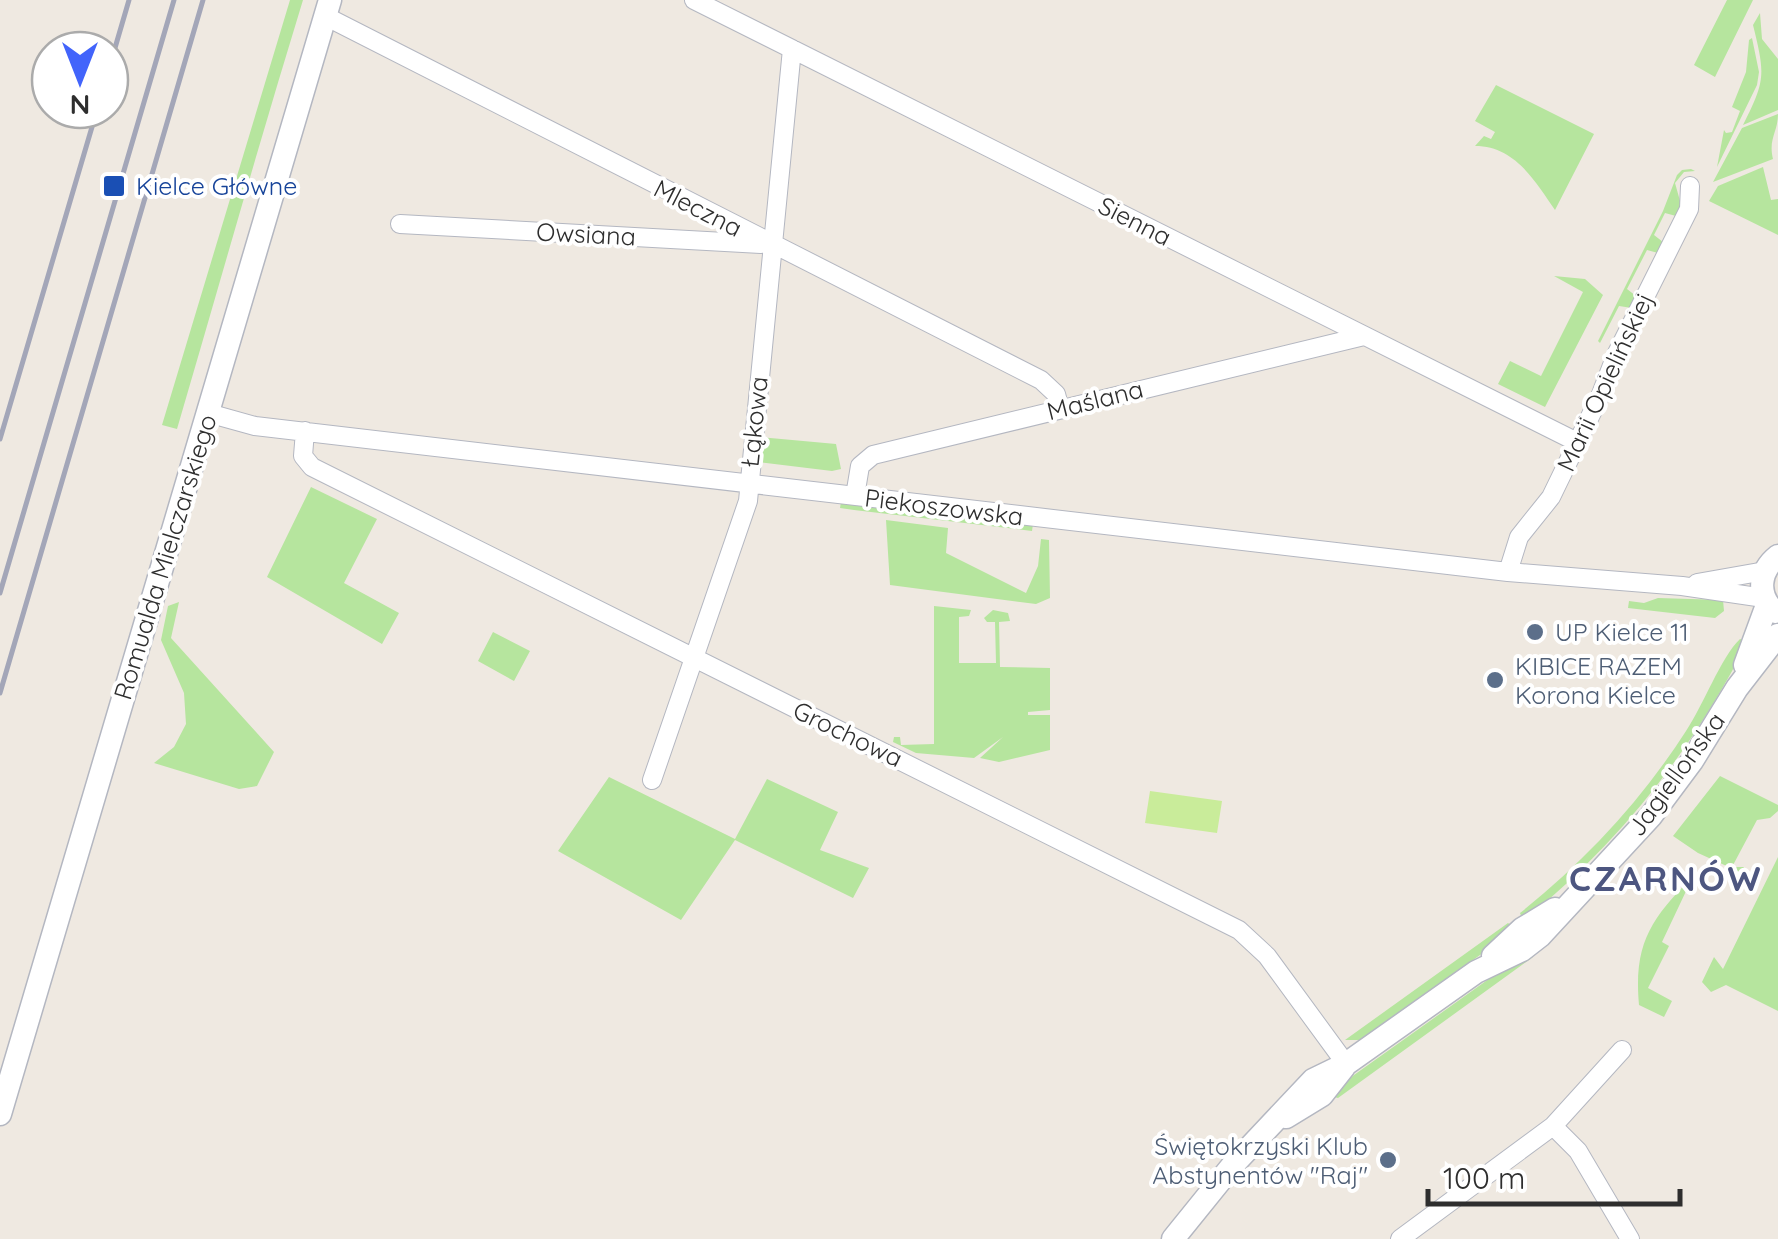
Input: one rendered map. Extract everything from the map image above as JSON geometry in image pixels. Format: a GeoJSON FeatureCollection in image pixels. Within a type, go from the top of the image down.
{"type":"FeatureCollection","features":[{"type":"Feature","properties":{"kind":"street","name":"Sienna"},"geometry":{"type":"LineString","coordinates":[[694,0],[1577,442]]}},
{"type":"Feature","properties":{"kind":"street","name":"Mleczna"},"geometry":{"type":"LineString","coordinates":[[328,8],[772,245],[1041,380],[1056,394],[1060,409]]}},
{"type":"Feature","properties":{"kind":"street","name":"Romualda Mielczarskiego"},"geometry":{"type":"LineString","coordinates":[[0,1114],[328,8]]}},
{"type":"Feature","properties":{"kind":"street","name":"Łąkowa"},"geometry":{"type":"LineString","coordinates":[[652,780],[748,500],[792,49]]}},
{"type":"Feature","properties":{"kind":"street","name":"Marii Opielińskiej"},"geometry":{"type":"LineString","coordinates":[[1508,572],[1519,537],[1544,508],[1690,209],[1690,186]]}},
{"type":"Feature","properties":{"kind":"street","name":"Owsiana"},"geometry":{"type":"LineString","coordinates":[[400,224],[772,245]]}},
{"type":"Feature","properties":{"kind":"street","name":"Maślana"},"geometry":{"type":"LineString","coordinates":[[854,496],[860,466],[873,455],[1364,336]]}},
{"type":"Feature","properties":{"kind":"street","name":"Piekoszowska"},"geometry":{"type":"LineString","coordinates":[[208,412],[248,425],[747,484],[1508,572],[1682,586],[1770,606]]}},
{"type":"Feature","properties":{"kind":"street","name":"Grochowa"},"geometry":{"type":"LineString","coordinates":[[305,431],[304,460],[1239,930],[1267,956],[1346,1064]]}},
{"type":"Feature","properties":{"kind":"street","name":"Piekoszowska"},"geometry":{"type":"LineString","coordinates":[[1682,586],[1771,563]]}},
{"type":"Feature","properties":{"kind":"street","name":"Jagiellońska"},"geometry":{"type":"LineString","coordinates":[[1737,688],[1770,606],[1771,563]]}},
{"type":"Feature","properties":{"kind":"street","name":"Jagiellońska"},"geometry":{"type":"LineString","coordinates":[[1173,1239],[1232,1166],[1312,1080],[1346,1064],[1476,972],[1518,932],[1570,900],[1651,816],[1692,761],[1737,688],[1778,635]]}},
{"type":"Feature","properties":{"kind":"street"},"geometry":{"type":"LineString","coordinates":[[1400,1239],[1554,1126],[1622,1050]]}},
{"type":"Feature","properties":{"kind":"street"},"geometry":{"type":"LineString","coordinates":[[1554,1126],[1578,1151],[1630,1239]]}},
{"type":"Feature","properties":{"kind":"green space"},"geometry":{"type":"Polygon","coordinates":[[[290,0],[303,0],[177,429],[162,425],[290,0]]]}},
{"type":"Feature","properties":{"kind":"green space"},"geometry":{"type":"Polygon","coordinates":[[[1727,0],[1753,0],[1715,77],[1694,65],[1727,0]]]}},
{"type":"Feature","properties":{"kind":"green space"},"geometry":{"type":"Polygon","coordinates":[[[1760,13],[1762,39],[1778,59],[1778,110],[1743,125],[1761,76],[1753,25],[1760,13]]]}},
{"type":"Feature","properties":{"kind":"green space"},"geometry":{"type":"Polygon","coordinates":[[[1752,38],[1759,72],[1757,85],[1717,167],[1724,130],[1732,132],[1740,111],[1732,107],[1746,72],[1752,38]]]}},
{"type":"Feature","properties":{"kind":"green space"},"geometry":{"type":"Polygon","coordinates":[[[1496,85],[1594,134],[1555,210],[1513,159],[1502,152],[1475,146],[1484,136],[1491,139],[1495,132],[1475,121],[1496,85]]]}},
{"type":"Feature","properties":{"kind":"green space"},"geometry":{"type":"Polygon","coordinates":[[[1778,114],[1773,159],[1713,182],[1742,128],[1778,114]]]}},
{"type":"Feature","properties":{"kind":"green space"},"geometry":{"type":"Polygon","coordinates":[[[1763,167],[1771,200],[1778,199],[1778,235],[1709,201],[1718,186],[1763,167]]]}},
{"type":"Feature","properties":{"kind":"green space"},"geometry":{"type":"Polygon","coordinates":[[[1682,170],[1695,171],[1684,172],[1675,183],[1682,208],[1676,216],[1665,213],[1654,235],[1663,242],[1658,253],[1647,250],[1627,289],[1636,296],[1632,308],[1619,306],[1600,343],[1677,175],[1682,170]]]}},
{"type":"Feature","properties":{"kind":"green space"},"geometry":{"type":"Polygon","coordinates":[[[1554,276],[1585,279],[1603,295],[1545,407],[1498,384],[1510,361],[1541,376],[1583,292],[1554,276]]]}},
{"type":"Feature","properties":{"kind":"green space"},"geometry":{"type":"Polygon","coordinates":[[[760,437],[836,444],[841,469],[758,462],[760,437]]]}},
{"type":"Feature","properties":{"kind":"green space"},"geometry":{"type":"Polygon","coordinates":[[[311,487],[377,519],[344,583],[399,613],[382,644],[267,577],[311,487]]]}},
{"type":"Feature","properties":{"kind":"green space"},"geometry":{"type":"Polygon","coordinates":[[[841,502],[1033,524],[1032,531],[840,508],[841,502]]]}},
{"type":"Feature","properties":{"kind":"green space"},"geometry":{"type":"Polygon","coordinates":[[[886,520],[948,528],[946,553],[1026,593],[1038,566],[1041,539],[1049,540],[1050,598],[1036,604],[890,585],[886,520]]]}},
{"type":"Feature","properties":{"kind":"green space"},"geometry":{"type":"Polygon","coordinates":[[[1658,598],[1723,600],[1724,611],[1715,618],[1628,608],[1629,601],[1644,603],[1658,598]]]}},
{"type":"Feature","properties":{"kind":"green space"},"geometry":{"type":"Polygon","coordinates":[[[179,602],[171,638],[274,752],[257,786],[239,789],[154,763],[174,747],[186,724],[184,693],[161,640],[168,606],[179,602]]]}},
{"type":"Feature","properties":{"kind":"green space"},"geometry":{"type":"Polygon","coordinates":[[[934,606],[971,610],[969,616],[959,617],[959,663],[996,663],[995,622],[984,618],[993,610],[1008,613],[1010,621],[999,622],[1000,667],[1050,668],[1050,710],[1028,715],[1050,715],[1050,750],[999,762],[980,758],[1003,737],[974,758],[916,753],[893,742],[894,737],[900,737],[901,745],[934,744],[934,606]]]}},
{"type":"Feature","properties":{"kind":"green space"},"geometry":{"type":"Polygon","coordinates":[[[493,632],[530,651],[514,681],[478,661],[493,632]]]}},
{"type":"Feature","properties":{"kind":"green space"},"geometry":{"type":"Polygon","coordinates":[[[1740,639],[1748,641],[1678,758],[1622,828],[1523,921],[1520,913],[1589,851],[1650,782],[1686,731],[1740,639]]]}},
{"type":"Feature","properties":{"kind":"green space"},"geometry":{"type":"Polygon","coordinates":[[[1720,776],[1778,805],[1778,811],[1770,818],[1757,820],[1732,867],[1744,867],[1742,873],[1698,853],[1673,836],[1720,776]]]}},
{"type":"Feature","properties":{"kind":"green space"},"geometry":{"type":"Polygon","coordinates":[[[609,777],[735,839],[767,779],[838,812],[820,850],[869,868],[853,898],[735,840],[681,920],[558,851],[609,777]]]}},
{"type":"Feature","properties":{"kind":"green space"},"geometry":{"type":"Polygon","coordinates":[[[1150,791],[1222,801],[1217,833],[1145,823],[1150,791]]]}},
{"type":"Feature","properties":{"kind":"green space"},"geometry":{"type":"Polygon","coordinates":[[[1778,857],[1778,1011],[1726,985],[1711,992],[1702,982],[1714,957],[1723,969],[1778,857]]]}},
{"type":"Feature","properties":{"kind":"green space"},"geometry":{"type":"Polygon","coordinates":[[[1696,873],[1702,876],[1699,883],[1692,880],[1688,887],[1662,942],[1669,946],[1648,988],[1672,1001],[1664,1017],[1639,1005],[1639,963],[1658,917],[1696,873]]]}},
{"type":"Feature","properties":{"kind":"green space"},"geometry":{"type":"Polygon","coordinates":[[[1508,923],[1512,926],[1501,940],[1361,1040],[1345,1040],[1508,923]]]}},
{"type":"Feature","properties":{"kind":"green space"},"geometry":{"type":"Polygon","coordinates":[[[1531,949],[1533,957],[1338,1098],[1330,1096],[1354,1075],[1531,949]]]}},
{"type":"Feature","properties":{"kind":"railway"},"geometry":{"type":"LineString","coordinates":[[120,30],[129,0]]}},
{"type":"Feature","properties":{"kind":"railway"},"geometry":{"type":"LineString","coordinates":[[0,593],[174,0]]}},
{"type":"Feature","properties":{"kind":"railway"},"geometry":{"type":"LineString","coordinates":[[0,693],[203,0]]}},
{"type":"Feature","properties":{"kind":"railway"},"geometry":{"type":"LineString","coordinates":[[0,439],[91,130]]}},
{"type":"Feature","properties":{"kind":"place","name":"Kielce Główne"},"geometry":{"type":"Point","coordinates":[114,186]}},
{"type":"Feature","properties":{"kind":"place","name":"UP Kielce 11"},"geometry":{"type":"Point","coordinates":[1535,632]}},
{"type":"Feature","properties":{"kind":"place","name":"KIBICE RAZEM Korona Kielce"},"geometry":{"type":"Point","coordinates":[1495,680]}},
{"type":"Feature","properties":{"kind":"place","name":"Świętokrzyski Klub Abstynentów \"Raj\""},"geometry":{"type":"Point","coordinates":[1388,1160]}},
{"type":"Feature","properties":{"kind":"district","name":"CZARNÓW"},"geometry":{"type":"Point","coordinates":[1666,879]}}]}
